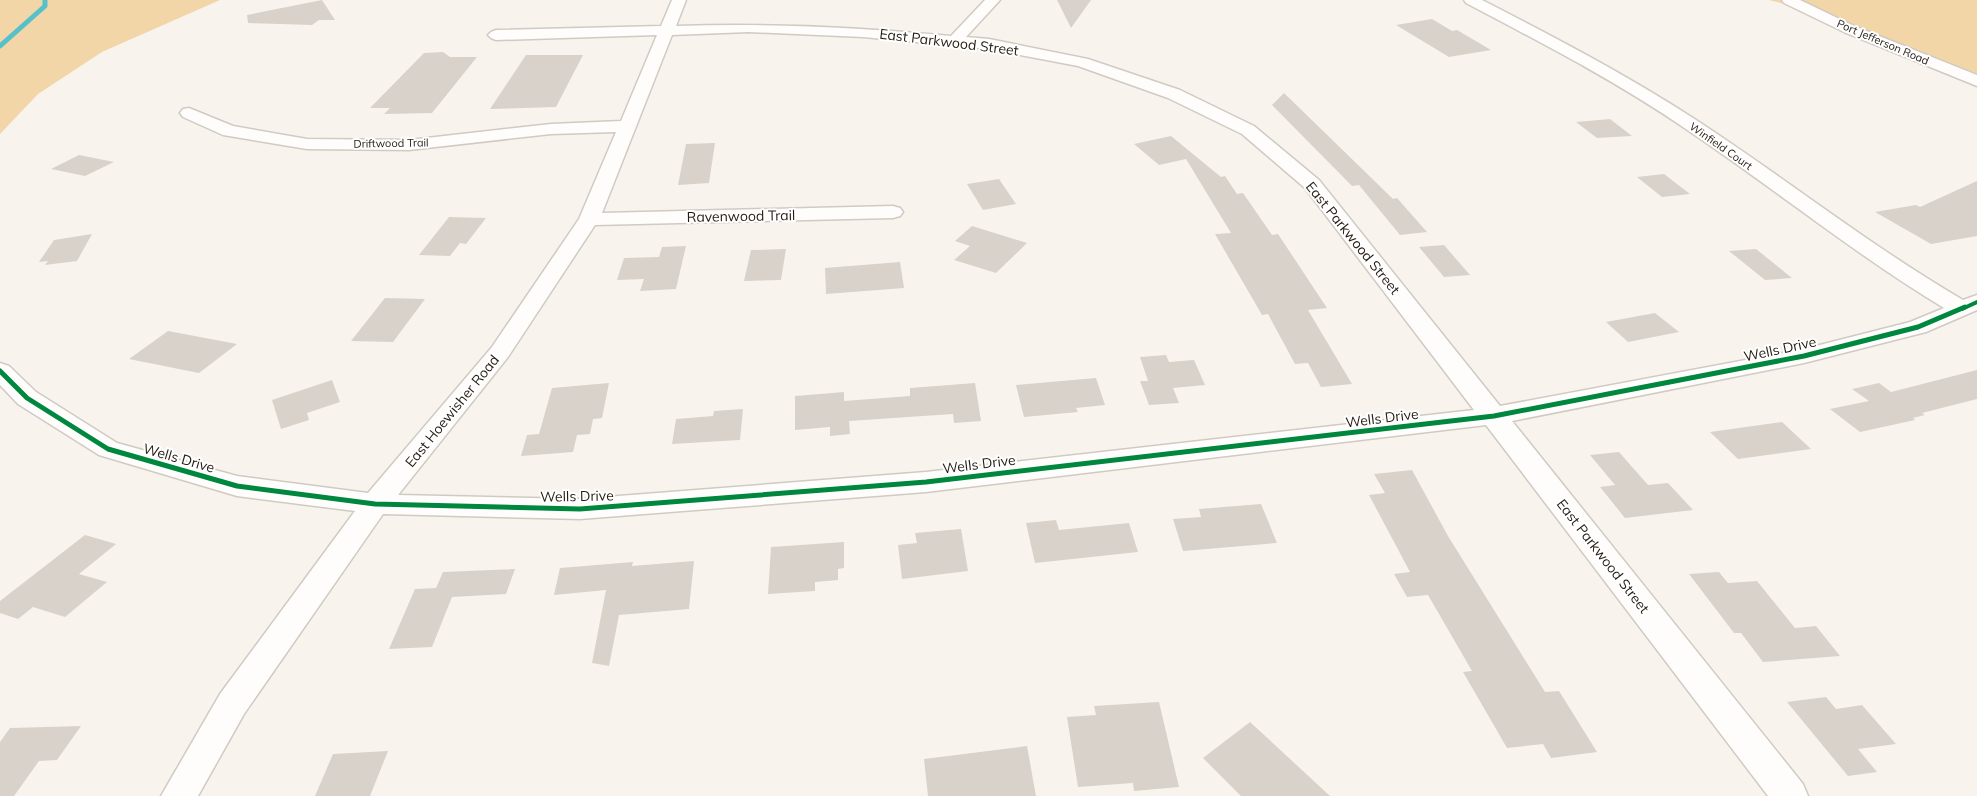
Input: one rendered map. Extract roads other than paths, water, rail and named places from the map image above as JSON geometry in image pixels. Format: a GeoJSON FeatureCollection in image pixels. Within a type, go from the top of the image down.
{"type":"FeatureCollection","features":[{"type":"Feature","properties":{"kind":"street","name":"East Hoewisher Road"},"geometry":{"type":"LineString","coordinates":[[178,796],[232,704],[375,504],[500,352],[589,219],[679,0]]}},
{"type":"Feature","properties":{"kind":"street"},"geometry":{"type":"LineString","coordinates":[[956,40],[993,0]]}},
{"type":"Feature","properties":{"kind":"street","name":"Winfield Court"},"geometry":{"type":"LineString","coordinates":[[1471,0],[1622,80],[1688,122],[1916,283],[1969,305]]}},
{"type":"Feature","properties":{"kind":"street","name":"Port Jefferson Road"},"geometry":{"type":"LineString","coordinates":[[1790,0],[1849,29],[1977,81]]}},
{"type":"Feature","properties":{"kind":"street","name":"East Parkwood Street"},"geometry":{"type":"LineString","coordinates":[[496,35],[749,28],[863,32],[989,44],[1082,62],[1174,94],[1248,130],[1312,184],[1790,796]]}},
{"type":"Feature","properties":{"kind":"street","name":"Driftwood Trail"},"geometry":{"type":"LineString","coordinates":[[189,113],[229,131],[307,144],[410,145],[551,129],[628,126]]}},
{"type":"Feature","properties":{"kind":"street","name":"Ravenwood Trail"},"geometry":{"type":"LineString","coordinates":[[589,219],[893,212]]}},
{"type":"Feature","properties":{"kind":"street","name":"Wells Drive"},"geometry":{"type":"LineString","coordinates":[[0,371],[27,398],[108,449],[237,486],[375,504],[580,510],[926,482],[1494,416],[1804,356],[1918,327],[1969,305]]}},
{"type":"Feature","properties":{"kind":"waterway"},"geometry":{"type":"LineString","coordinates":[[0,46],[45,6],[45,0]]}}]}
